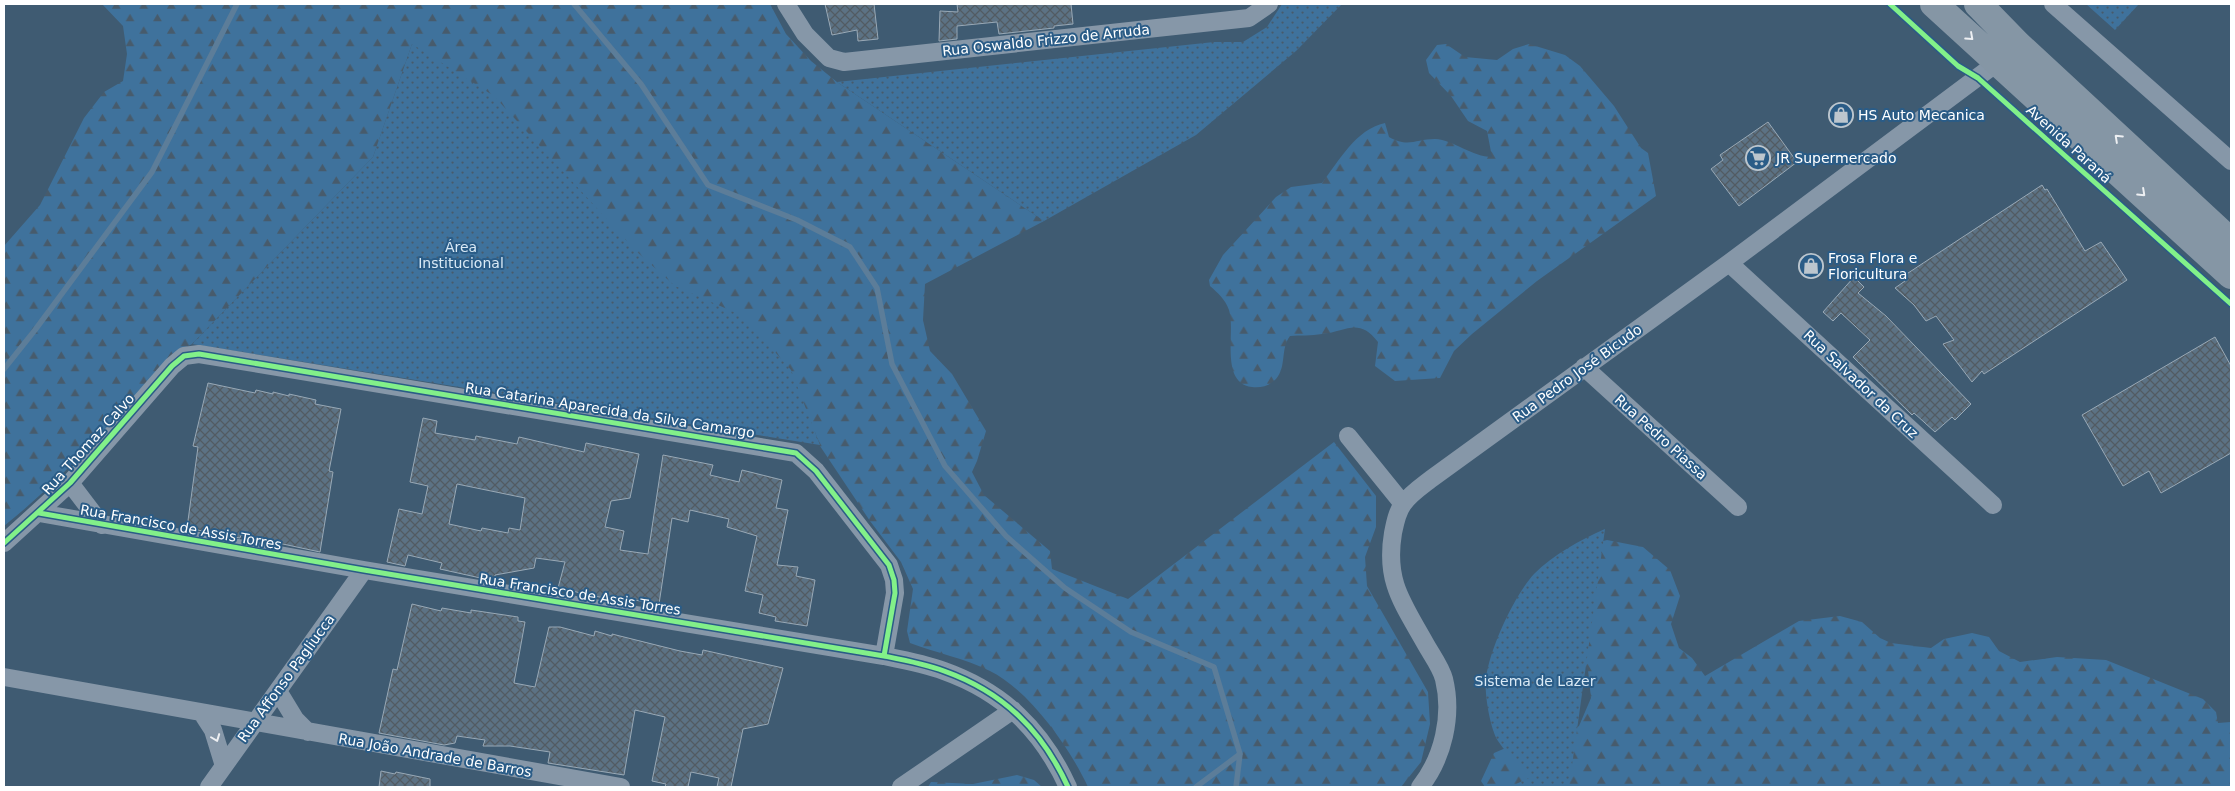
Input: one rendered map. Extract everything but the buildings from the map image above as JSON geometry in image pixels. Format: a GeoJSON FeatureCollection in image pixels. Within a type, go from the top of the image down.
{"type":"FeatureCollection","features":[{"type":"Feature","properties":{"kind":"main road","name":"Avenida Paraná"},"geometry":{"type":"LineString","coordinates":[[1934,4],[2231,275]]}},
{"type":"Feature","properties":{"kind":"main road"},"geometry":{"type":"LineString","coordinates":[[1978,4],[2016,44],[2231,242]]}},
{"type":"Feature","properties":{"kind":"street","name":"Rua Oswaldo Frizzo de Arruda"},"geometry":{"type":"LineString","coordinates":[[786,4],[805,34],[829,58],[844,62],[1249,18],[1268,4]]}},
{"type":"Feature","properties":{"kind":"street"},"geometry":{"type":"LineString","coordinates":[[2053,4],[2231,161]]}},
{"type":"Feature","properties":{"kind":"street","name":"Rua Pedro José Bicudo"},"geometry":{"type":"LineString","coordinates":[[1403,504],[1431,479],[1729,263],[1998,62]]}},
{"type":"Feature","properties":{"kind":"street","name":"Rua Salvador da Cruz"},"geometry":{"type":"LineString","coordinates":[[1729,263],[1993,505]]}},
{"type":"Feature","properties":{"kind":"street","name":"Rua Catarina Aparecida da Silva Camargo"},"geometry":{"type":"LineString","coordinates":[[184,356],[199,354],[796,453],[816,472],[889,565],[894,580],[895,593],[884,656]]}},
{"type":"Feature","properties":{"kind":"street","name":"Rua Thomaz Calvo"},"geometry":{"type":"LineString","coordinates":[[4,543],[70,483],[172,366],[184,356]]}},
{"type":"Feature","properties":{"kind":"street","name":"Rua Pedro Piassa"},"geometry":{"type":"LineString","coordinates":[[1584,367],[1738,507]]}},
{"type":"Feature","properties":{"kind":"street"},"geometry":{"type":"LineString","coordinates":[[1348,436],[1403,504],[1398,514],[1390,554],[1392,574],[1399,596],[1444,677],[1448,701],[1447,724],[1434,764],[1420,787]]}},
{"type":"Feature","properties":{"kind":"street","name":"Rua Francisco de Assis Torres"},"geometry":{"type":"LineString","coordinates":[[70,483],[102,525]]}},
{"type":"Feature","properties":{"kind":"street","name":"Rua Francisco de Assis Torres"},"geometry":{"type":"LineString","coordinates":[[38,513],[364,570],[884,656],[943,670],[994,695],[1013,710],[1043,741],[1068,787]]}},
{"type":"Feature","properties":{"kind":"street","name":"Rua Affonso Pagliucca"},"geometry":{"type":"LineString","coordinates":[[209,787],[364,570]]}},
{"type":"Feature","properties":{"kind":"street","name":"Rua João Andrade de Barros"},"geometry":{"type":"LineString","coordinates":[[4,677],[621,787]]}},
{"type":"Feature","properties":{"kind":"street"},"geometry":{"type":"LineString","coordinates":[[278,691],[295,719],[308,732]]}},
{"type":"Feature","properties":{"kind":"street"},"geometry":{"type":"LineString","coordinates":[[901,787],[1013,710]]}},
{"type":"Feature","properties":{"kind":"street"},"geometry":{"type":"LineString","coordinates":[[202,713],[213,730],[224,766]]}},
{"type":"Feature","properties":{"kind":"green space"},"geometry":{"type":"Polygon","coordinates":[[[102,4],[770,4],[786,34],[811,61],[837,82],[1044,221],[925,284],[923,320],[930,351],[952,374],[986,431],[972,472],[984,495],[1050,551],[1052,569],[1128,599],[1334,442],[1376,496],[1376,527],[1365,557],[1367,586],[1428,692],[1430,724],[1421,762],[1401,787],[1088,787],[1071,755],[1047,721],[1005,680],[990,671],[970,663],[910,643],[907,631],[913,589],[901,562],[870,521],[820,446],[815,432],[412,44],[373,157],[192,344],[173,354],[71,465],[4,526],[4,246],[40,205],[84,118],[104,92],[123,81],[127,54],[123,26],[102,4]]]}},
{"type":"Feature","properties":{"kind":"green space"},"geometry":{"type":"Polygon","coordinates":[[[1282,4],[1342,4],[1296,51],[1196,135],[1044,221],[837,82],[1214,42],[1243,42],[1267,27],[1282,4]]]}},
{"type":"Feature","properties":{"kind":"green space"},"geometry":{"type":"Polygon","coordinates":[[[2086,4],[2139,4],[2115,30],[2086,4]]]}},
{"type":"Feature","properties":{"kind":"green space","name":"Área Institucional"},"geometry":{"type":"Polygon","coordinates":[[[412,44],[494,96],[636,251],[675,286],[743,316],[791,370],[820,445],[192,344],[373,157],[412,44]]]}},
{"type":"Feature","properties":{"kind":"green space"},"geometry":{"type":"Polygon","coordinates":[[[1446,44],[1465,57],[1497,60],[1513,49],[1529,44],[1565,55],[1580,66],[1614,106],[1641,148],[1648,153],[1656,196],[1537,281],[1472,334],[1454,351],[1440,378],[1395,381],[1375,366],[1378,342],[1365,330],[1352,328],[1318,335],[1290,336],[1285,346],[1281,369],[1276,379],[1262,387],[1252,387],[1242,383],[1235,376],[1232,366],[1231,319],[1229,310],[1223,299],[1210,286],[1209,280],[1223,255],[1276,197],[1291,187],[1322,183],[1357,139],[1375,126],[1385,123],[1389,137],[1402,142],[1428,139],[1442,140],[1477,154],[1492,157],[1487,131],[1468,121],[1451,96],[1429,73],[1426,60],[1437,45],[1446,44]]]}},
{"type":"Feature","properties":{"kind":"green space","name":"Sistema de Lazer"},"geometry":{"type":"Polygon","coordinates":[[[1605,529],[1569,787],[1510,787],[1533,776],[1514,760],[1495,735],[1488,710],[1486,692],[1486,678],[1492,652],[1511,609],[1534,574],[1567,548],[1605,529]]]}},
{"type":"Feature","properties":{"kind":"green space"},"geometry":{"type":"Polygon","coordinates":[[[1607,540],[1643,547],[1670,570],[1680,596],[1671,624],[1679,648],[1692,658],[1705,676],[1799,621],[1840,616],[1862,622],[1880,638],[1891,643],[1931,648],[1944,639],[1972,633],[1989,637],[1999,651],[2020,662],[2057,657],[2106,660],[2203,699],[2216,712],[2218,723],[2231,722],[2231,787],[1485,787],[1481,781],[1494,753],[1522,741],[1554,742],[1579,726],[1591,698],[1588,670],[1572,646],[1584,546],[1607,540]]]}},
{"type":"Feature","properties":{"kind":"green space"},"geometry":{"type":"Polygon","coordinates":[[[1017,775],[1034,780],[1042,787],[928,787],[931,782],[973,784],[1017,775]]]}},
{"type":"Feature","properties":{"kind":"waterway"},"geometry":{"type":"LineString","coordinates":[[4,369],[152,172],[237,4]]}},
{"type":"Feature","properties":{"kind":"waterway"},"geometry":{"type":"LineString","coordinates":[[574,4],[641,84],[708,185],[797,220],[850,247],[877,288],[892,364],[945,466],[1006,536],[1065,588],[1131,632],[1214,667],[1240,754],[1236,787]]}},
{"type":"Feature","properties":{"kind":"waterway"},"geometry":{"type":"LineString","coordinates":[[1196,787],[1240,754]]}},
{"type":"Feature","properties":{"kind":"cycle path"},"geometry":{"type":"LineString","coordinates":[[1890,4],[1958,66],[1978,78],[2231,304]]}},
{"type":"Feature","properties":{"kind":"cycle path"},"geometry":{"type":"LineString","coordinates":[[4,543],[70,483],[172,366],[184,356],[199,354],[796,453],[816,471],[889,565],[894,580],[895,593],[884,656]]}},
{"type":"Feature","properties":{"kind":"cycle path"},"geometry":{"type":"LineString","coordinates":[[39,513],[922,664],[965,680],[985,690],[1002,702],[1033,731],[1058,767],[1068,787]]}},
{"type":"Feature","properties":{"kind":"place","name":"HS Auto Mecanica"},"geometry":{"type":"Point","coordinates":[1841,115]}},
{"type":"Feature","properties":{"kind":"place","name":"JR Supermercado"},"geometry":{"type":"Point","coordinates":[1758,158]}},
{"type":"Feature","properties":{"kind":"place","name":"Frosa Flora e Floricultura"},"geometry":{"type":"Point","coordinates":[1811,266]}}]}
